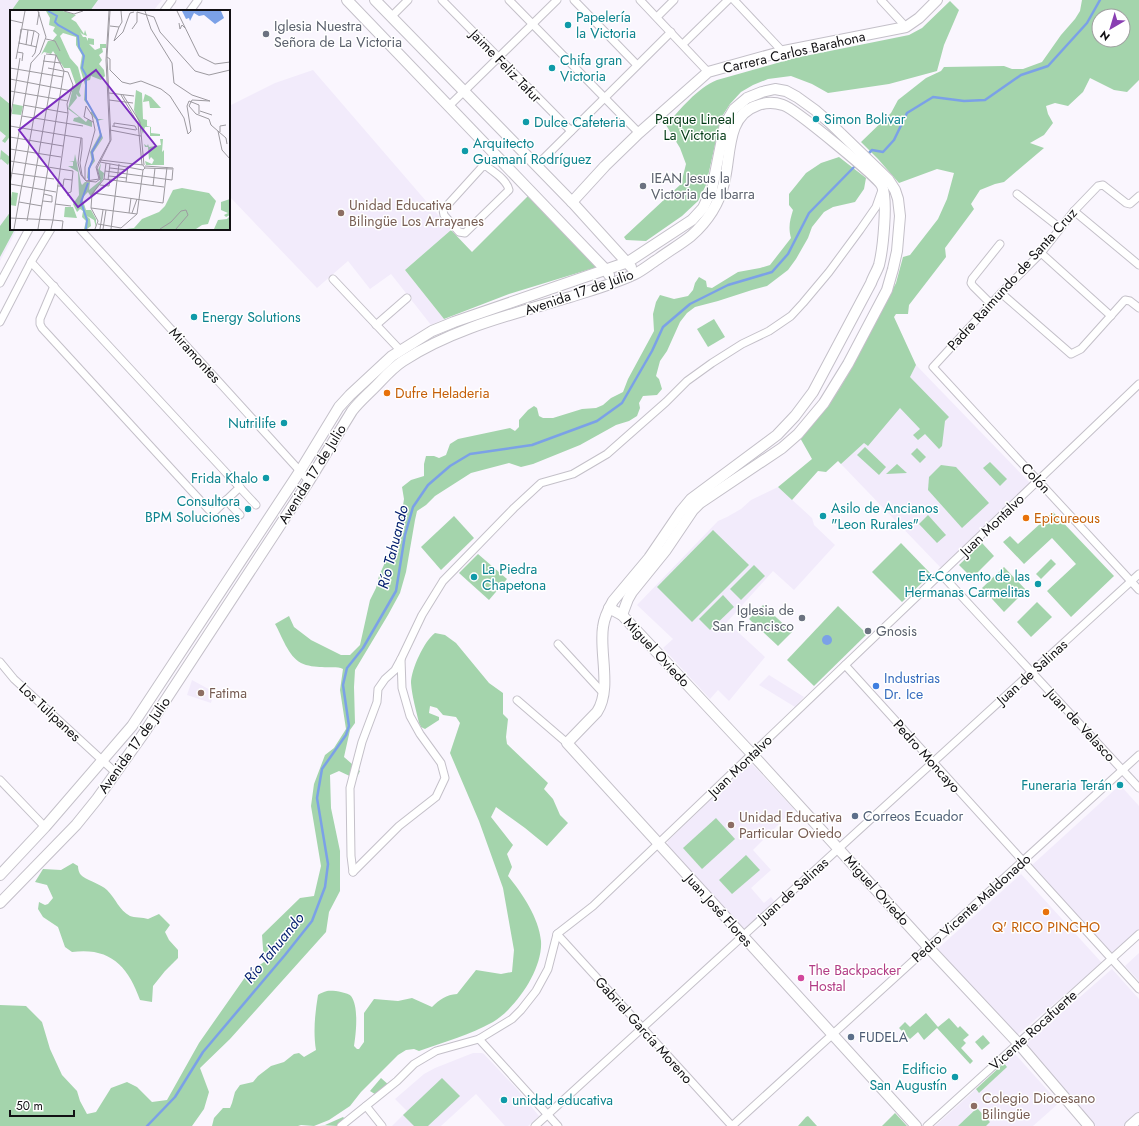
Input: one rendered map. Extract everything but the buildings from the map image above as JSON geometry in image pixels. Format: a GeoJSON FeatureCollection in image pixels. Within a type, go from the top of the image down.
{"type":"FeatureCollection","features":[{"type":"Feature","properties":{"kind":"main road"},"geometry":{"type":"LineString","coordinates":[[348,0],[450,105],[606,270],[614,283]]}},
{"type":"Feature","properties":{"kind":"main road"},"geometry":{"type":"LineString","coordinates":[[375,0],[463,92],[537,165],[628,262],[636,273]]}},
{"type":"Feature","properties":{"kind":"main road","name":"Carrera Carlos Barahona"},"geometry":{"type":"LineString","coordinates":[[572,202],[605,166],[639,133],[708,72],[783,52],[906,27],[919,18],[937,0]]}},
{"type":"Feature","properties":{"kind":"main road","name":"Avenida 17 de Julio"},"geometry":{"type":"LineString","coordinates":[[0,875],[45,827],[132,726],[300,471],[339,407],[350,395],[392,356],[432,331],[628,262],[692,220],[702,208],[712,189],[725,124],[734,109],[747,98],[775,89],[786,91],[815,110],[884,183],[895,190],[898,198],[900,216],[897,251],[887,290],[848,364],[828,397],[806,425],[782,448],[700,503],[693,510],[662,555],[632,592],[622,615]]}},
{"type":"Feature","properties":{"kind":"main road","name":"Avenida 17 de Julio"},"geometry":{"type":"LineString","coordinates":[[0,903],[76,825],[116,773],[144,733],[309,481],[352,411],[401,362],[434,343],[488,322],[614,283],[636,273],[690,236],[703,225],[714,211],[724,184],[734,128],[740,117],[753,106],[766,102],[784,105],[853,151]]}},
{"type":"Feature","properties":{"kind":"main road"},"geometry":{"type":"LineString","coordinates":[[567,743],[597,712],[600,706],[604,694],[603,626],[609,608],[618,594],[649,558],[690,499],[776,435],[802,408],[813,392],[871,283],[878,266],[882,247],[885,202],[884,183]]}},
{"type":"Feature","properties":{"kind":"main road","name":"Miguel Oviedo"},"geometry":{"type":"LineString","coordinates":[[609,608],[622,615],[752,754],[928,947],[1018,1043],[1089,1126]]}},
{"type":"Feature","properties":{"kind":"main road","name":"Juan José Flores"},"geometry":{"type":"LineString","coordinates":[[567,743],[916,1126]]}},
{"type":"Feature","properties":{"kind":"main road"},"geometry":{"type":"LineString","coordinates":[[1130,1126],[1139,1118]]}},
{"type":"Feature","properties":{"kind":"street"},"geometry":{"type":"LineString","coordinates":[[165,10],[172,0]]}},
{"type":"Feature","properties":{"kind":"street"},"geometry":{"type":"LineString","coordinates":[[191,10],[198,0]]}},
{"type":"Feature","properties":{"kind":"street"},"geometry":{"type":"LineString","coordinates":[[391,17],[408,0]]}},
{"type":"Feature","properties":{"kind":"street","name":"Jaime Feliz Tafur"},"geometry":{"type":"LineString","coordinates":[[442,0],[571,131]]}},
{"type":"Feature","properties":{"kind":"street"},"geometry":{"type":"LineString","coordinates":[[509,0],[639,133]]}},
{"type":"Feature","properties":{"kind":"street"},"geometry":{"type":"LineString","coordinates":[[450,105],[557,0]]}},
{"type":"Feature","properties":{"kind":"street"},"geometry":{"type":"LineString","coordinates":[[574,0],[637,66]]}},
{"type":"Feature","properties":{"kind":"street"},"geometry":{"type":"LineString","coordinates":[[640,0],[708,72]]}},
{"type":"Feature","properties":{"kind":"street"},"geometry":{"type":"LineString","coordinates":[[657,17],[674,0]]}},
{"type":"Feature","properties":{"kind":"street"},"geometry":{"type":"LineString","coordinates":[[682,44],[728,0]]}},
{"type":"Feature","properties":{"kind":"street"},"geometry":{"type":"LineString","coordinates":[[734,0],[783,52]]}},
{"type":"Feature","properties":{"kind":"street"},"geometry":{"type":"LineString","coordinates":[[881,0],[906,27]]}},
{"type":"Feature","properties":{"kind":"street"},"geometry":{"type":"LineString","coordinates":[[537,165],[671,32]]}},
{"type":"Feature","properties":{"kind":"street"},"geometry":{"type":"LineString","coordinates":[[486,166],[499,176],[509,187],[508,192],[466,233],[459,232],[444,215],[443,210],[445,207],[482,167],[486,166]]}},
{"type":"Feature","properties":{"kind":"street"},"geometry":{"type":"LineString","coordinates":[[499,176],[507,166]]}},
{"type":"Feature","properties":{"kind":"street"},"geometry":{"type":"LineString","coordinates":[[402,659],[402,688],[410,716],[420,734],[441,763],[445,778],[436,797],[399,826],[353,872],[351,856],[350,788],[362,742],[377,702],[378,689],[385,679],[395,670],[402,659],[422,615],[443,581],[541,482],[573,474],[607,454],[666,402],[687,381],[742,344],[769,331],[791,316],[829,272],[860,230],[876,207],[884,183]]}},
{"type":"Feature","properties":{"kind":"street","name":"Padre Raimundo de Santa Cruz"},"geometry":{"type":"LineString","coordinates":[[933,367],[990,304],[1041,253],[1074,211],[1098,186],[1103,185],[1126,203],[1130,204],[1139,196]]}},
{"type":"Feature","properties":{"kind":"street"},"geometry":{"type":"LineString","coordinates":[[1017,194],[1060,228]]}},
{"type":"Feature","properties":{"kind":"street"},"geometry":{"type":"LineString","coordinates":[[876,207],[885,202]]}},
{"type":"Feature","properties":{"kind":"street"},"geometry":{"type":"LineString","coordinates":[[1074,211],[1139,265]]}},
{"type":"Feature","properties":{"kind":"street"},"geometry":{"type":"LineString","coordinates":[[0,283],[28,230]]}},
{"type":"Feature","properties":{"kind":"street"},"geometry":{"type":"LineString","coordinates":[[0,322],[31,262],[50,230]]}},
{"type":"Feature","properties":{"kind":"street","name":"Miramontes"},"geometry":{"type":"LineString","coordinates":[[81,230],[309,481]]}},
{"type":"Feature","properties":{"kind":"street"},"geometry":{"type":"LineString","coordinates":[[990,304],[973,286],[972,279],[1000,244]]}},
{"type":"Feature","properties":{"kind":"street"},"geometry":{"type":"LineString","coordinates":[[1041,253],[1111,316]]}},
{"type":"Feature","properties":{"kind":"street"},"geometry":{"type":"LineString","coordinates":[[31,262],[256,505]]}},
{"type":"Feature","properties":{"kind":"street"},"geometry":{"type":"LineString","coordinates":[[333,279],[400,350]]}},
{"type":"Feature","properties":{"kind":"street"},"geometry":{"type":"LineString","coordinates":[[54,286],[40,319],[42,328],[210,511],[215,511],[240,488]]}},
{"type":"Feature","properties":{"kind":"street"},"geometry":{"type":"LineString","coordinates":[[1001,293],[1071,354],[1081,349],[1125,300],[1130,301],[1139,308]]}},
{"type":"Feature","properties":{"kind":"street"},"geometry":{"type":"LineString","coordinates":[[376,325],[407,298]]}},
{"type":"Feature","properties":{"kind":"street","name":"Colón"},"geometry":{"type":"LineString","coordinates":[[933,367],[1139,590]]}},
{"type":"Feature","properties":{"kind":"street","name":"Juan Montalvo"},"geometry":{"type":"LineString","coordinates":[[557,934],[593,906],[659,844],[1139,384]]}},
{"type":"Feature","properties":{"kind":"street"},"geometry":{"type":"LineString","coordinates":[[226,500],[240,515]]}},
{"type":"Feature","properties":{"kind":"street","name":"Juan de Velasco"},"geometry":{"type":"LineString","coordinates":[[941,574],[1139,788]]}},
{"type":"Feature","properties":{"kind":"street","name":"Juan de Salinas"},"geometry":{"type":"LineString","coordinates":[[535,1126],[1139,574]]}},
{"type":"Feature","properties":{"kind":"street"},"geometry":{"type":"LineString","coordinates":[[558,644],[604,694]]}},
{"type":"Feature","properties":{"kind":"street","name":"Los Tulipanes"},"geometry":{"type":"LineString","coordinates":[[0,662],[14,678],[116,773]]}},
{"type":"Feature","properties":{"kind":"street","name":"Pedro Moncayo"},"geometry":{"type":"LineString","coordinates":[[845,665],[1139,990]]}},
{"type":"Feature","properties":{"kind":"street","name":"Juan José Flores"},"geometry":{"type":"LineString","coordinates":[[517,700],[567,743]]}},
{"type":"Feature","properties":{"kind":"street","name":"Pedro Vicente Maldonado"},"geometry":{"type":"LineString","coordinates":[[732,1126],[1139,755]]}},
{"type":"Feature","properties":{"kind":"street"},"geometry":{"type":"LineString","coordinates":[[0,780],[45,827]]}},
{"type":"Feature","properties":{"kind":"street"},"geometry":{"type":"LineString","coordinates":[[341,1126],[397,1081],[414,1064],[436,1051],[479,1039],[512,1019],[536,990],[548,969],[557,934]]}},
{"type":"Feature","properties":{"kind":"street","name":"Gabriel García Moreno"},"geometry":{"type":"LineString","coordinates":[[557,934],[732,1126]]}},
{"type":"Feature","properties":{"kind":"street","name":"Vicente Rocafuerte"},"geometry":{"type":"LineString","coordinates":[[927,1126],[1139,934]]}},
{"type":"Feature","properties":{"kind":"street"},"geometry":{"type":"LineString","coordinates":[[479,1039],[558,1126]]}},
{"type":"Feature","properties":{"kind":"street"},"geometry":{"type":"LineString","coordinates":[[366,1106],[382,1126]]}},
{"type":"Feature","properties":{"kind":"shaded area"},"geometry":{"type":"Polygon","coordinates":[[[0,0],[162,0],[154,10],[10,10],[10,230],[16,230],[0,261],[0,0]]]}},
{"type":"Feature","properties":{"kind":"shaded area","name":"Unidad Educativa Bilingüe Los Arrayanes"},"geometry":{"type":"Polygon","coordinates":[[[313,70],[451,230],[405,270],[444,319],[431,325],[391,274],[370,289],[348,261],[317,288],[230,197],[230,106],[275,83],[313,70]]]}},
{"type":"Feature","properties":{"kind":"shaded area"},"geometry":{"type":"Polygon","coordinates":[[[916,365],[1031,484],[942,569],[841,464],[866,440],[895,406],[916,365]]]}},
{"type":"Feature","properties":{"kind":"shaded area"},"geometry":{"type":"Polygon","coordinates":[[[778,487],[812,518],[814,525],[835,545],[794,590],[773,571],[727,622],[765,657],[729,701],[718,690],[710,699],[663,648],[673,639],[637,605],[718,521],[741,509],[751,500],[778,487]]]}},
{"type":"Feature","properties":{"kind":"shaded area"},"geometry":{"type":"Polygon","coordinates":[[[769,675],[804,697],[795,707],[759,685],[769,675]]]}},
{"type":"Feature","properties":{"kind":"shaded area","name":"Fatima"},"geometry":{"type":"Polygon","coordinates":[[[192,680],[214,692],[211,703],[187,695],[192,680]]]}},
{"type":"Feature","properties":{"kind":"shaded area","name":"Unidad Educativa Particular Oviedo"},"geometry":{"type":"Polygon","coordinates":[[[748,764],[752,764],[794,809],[753,850],[771,870],[751,888],[764,903],[771,897],[776,903],[748,929],[744,929],[667,845],[668,841],[748,764]]]}},
{"type":"Feature","properties":{"kind":"shaded area"},"geometry":{"type":"Polygon","coordinates":[[[1120,785],[1139,806],[1139,931],[1113,955],[1031,866],[1120,785]]]}},
{"type":"Feature","properties":{"kind":"shaded area"},"geometry":{"type":"Polygon","coordinates":[[[1021,874],[1102,963],[1017,1035],[933,953],[1021,874]]]}},
{"type":"Feature","properties":{"kind":"shaded area"},"geometry":{"type":"Polygon","coordinates":[[[1139,953],[1139,981],[1125,966],[1139,953]]]}},
{"type":"Feature","properties":{"kind":"shaded area"},"geometry":{"type":"Polygon","coordinates":[[[1112,969],[1139,999],[1139,1114],[1125,1126],[1096,1126],[1025,1045],[1112,969]]]}},
{"type":"Feature","properties":{"kind":"shaded area"},"geometry":{"type":"Polygon","coordinates":[[[473,1053],[484,1054],[516,1088],[539,1116],[528,1126],[505,1126],[476,1094],[441,1126],[392,1126],[407,1111],[395,1099],[424,1074],[473,1053]]]}},
{"type":"Feature","properties":{"kind":"shaded area"},"geometry":{"type":"Polygon","coordinates":[[[1015,1054],[1059,1103],[1033,1126],[935,1126],[1015,1054]]]}},
{"type":"Feature","properties":{"kind":"green space"},"geometry":{"type":"Polygon","coordinates":[[[19,0],[98,0],[91,10],[12,10],[19,0]]]}},
{"type":"Feature","properties":{"kind":"green space"},"geometry":{"type":"Polygon","coordinates":[[[1082,0],[1139,0],[1139,80],[1127,92],[1114,90],[1090,78],[1083,92],[1068,106],[1055,103],[1046,106],[1053,123],[1044,135],[1030,143],[1044,148],[1004,182],[980,190],[971,204],[974,209],[945,248],[946,257],[909,305],[908,314],[896,314],[894,317],[916,365],[910,377],[949,417],[945,421],[942,446],[939,449],[925,434],[918,440],[913,435],[920,429],[900,408],[868,446],[864,443],[841,464],[838,461],[826,472],[818,471],[792,500],[778,487],[812,459],[799,436],[819,416],[838,391],[850,371],[896,283],[903,257],[910,255],[938,219],[947,199],[954,173],[937,169],[899,183],[861,142],[891,113],[898,100],[926,78],[941,71],[944,67],[1004,66],[1012,69],[1023,69],[1042,62],[1061,35],[1080,11],[1082,0]]]}},
{"type":"Feature","properties":{"kind":"green space","name":"Parque Lineal La Victoria"},"geometry":{"type":"Polygon","coordinates":[[[950,1],[959,10],[944,45],[937,71],[889,84],[828,93],[812,84],[791,76],[768,79],[741,92],[730,104],[721,118],[706,185],[698,201],[682,216],[646,241],[626,240],[624,237],[681,184],[686,164],[680,148],[666,125],[689,100],[702,89],[717,80],[795,58],[909,35],[922,28],[950,1]]]}},
{"type":"Feature","properties":{"kind":"green space"},"geometry":{"type":"Polygon","coordinates":[[[0,96],[10,104],[10,136],[5,143],[2,141],[6,136],[0,131],[0,96]]]}},
{"type":"Feature","properties":{"kind":"green space"},"geometry":{"type":"Polygon","coordinates":[[[1,150],[10,157],[8,165],[1,159],[0,160],[1,150]]]}},
{"type":"Feature","properties":{"kind":"green space"},"geometry":{"type":"Polygon","coordinates":[[[839,157],[866,178],[864,189],[855,202],[833,207],[824,212],[812,227],[808,238],[788,270],[767,286],[695,307],[687,313],[680,322],[667,351],[660,361],[656,376],[659,379],[662,389],[657,395],[643,396],[639,403],[640,408],[637,416],[629,421],[616,425],[580,445],[533,464],[521,467],[509,463],[471,473],[435,496],[417,511],[406,572],[400,593],[355,670],[355,723],[350,730],[344,757],[360,771],[356,779],[339,771],[330,775],[331,808],[340,851],[340,891],[329,912],[326,932],[230,1039],[200,1068],[209,1092],[204,1109],[192,1126],[0,1126],[0,1005],[26,1006],[42,1022],[50,1049],[62,1075],[77,1091],[80,1101],[87,1114],[96,1112],[111,1088],[127,1082],[137,1087],[152,1102],[167,1100],[199,1043],[248,973],[264,962],[262,935],[300,898],[314,896],[321,866],[311,806],[314,784],[325,755],[334,748],[346,729],[340,690],[343,669],[336,667],[314,667],[296,660],[289,651],[275,624],[289,616],[294,627],[311,640],[341,655],[350,655],[360,645],[370,600],[399,531],[404,499],[402,487],[411,480],[424,476],[426,456],[434,456],[439,458],[446,455],[450,444],[458,439],[510,428],[515,431],[519,427],[519,420],[534,406],[537,408],[539,416],[543,418],[553,418],[582,409],[596,408],[623,392],[628,379],[654,331],[653,314],[656,302],[660,295],[674,299],[688,296],[693,290],[699,277],[706,281],[707,287],[712,288],[738,272],[770,265],[791,238],[790,224],[793,210],[789,205],[789,194],[806,173],[821,163],[839,157]]]}},
{"type":"Feature","properties":{"kind":"green space"},"geometry":{"type":"Polygon","coordinates":[[[529,195],[597,267],[509,294],[444,319],[405,270],[451,230],[472,252],[529,195]]]}},
{"type":"Feature","properties":{"kind":"green space"},"geometry":{"type":"Polygon","coordinates":[[[10,212],[10,230],[14,230],[0,257],[0,226],[10,212]]]}},
{"type":"Feature","properties":{"kind":"green space"},"geometry":{"type":"Polygon","coordinates":[[[714,319],[725,337],[708,347],[697,329],[714,319]]]}},
{"type":"Feature","properties":{"kind":"green space"},"geometry":{"type":"Polygon","coordinates":[[[865,447],[886,467],[879,475],[857,455],[865,447]]]}},
{"type":"Feature","properties":{"kind":"green space"},"geometry":{"type":"Polygon","coordinates":[[[917,448],[926,457],[920,463],[911,454],[917,448]]]}},
{"type":"Feature","properties":{"kind":"green space"},"geometry":{"type":"Polygon","coordinates":[[[990,462],[1007,479],[1000,486],[983,468],[990,462]]]}},
{"type":"Feature","properties":{"kind":"green space"},"geometry":{"type":"Polygon","coordinates":[[[897,464],[907,473],[886,474],[897,464]]]}},
{"type":"Feature","properties":{"kind":"green space"},"geometry":{"type":"Polygon","coordinates":[[[941,465],[956,467],[989,503],[962,528],[928,490],[929,477],[941,465]]]}},
{"type":"Feature","properties":{"kind":"green space"},"geometry":{"type":"Polygon","coordinates":[[[1053,512],[1114,576],[1071,617],[1047,591],[1076,564],[1052,538],[1024,564],[1003,542],[1010,536],[1018,544],[1053,512]]]}},
{"type":"Feature","properties":{"kind":"green space"},"geometry":{"type":"Polygon","coordinates":[[[928,515],[946,535],[937,543],[919,524],[928,515]]]}},
{"type":"Feature","properties":{"kind":"green space"},"geometry":{"type":"Polygon","coordinates":[[[454,516],[474,538],[441,570],[421,547],[454,516]]]}},
{"type":"Feature","properties":{"kind":"green space"},"geometry":{"type":"Polygon","coordinates":[[[713,530],[749,565],[692,622],[657,587],[713,530]]]}},
{"type":"Feature","properties":{"kind":"green space"},"geometry":{"type":"Polygon","coordinates":[[[901,543],[931,574],[902,602],[872,572],[901,543]]]}},
{"type":"Feature","properties":{"kind":"green space"},"geometry":{"type":"Polygon","coordinates":[[[982,543],[994,556],[972,578],[959,565],[982,543]]]}},
{"type":"Feature","properties":{"kind":"green space"},"geometry":{"type":"Polygon","coordinates":[[[478,554],[507,579],[489,600],[459,573],[478,554]]]}},
{"type":"Feature","properties":{"kind":"green space"},"geometry":{"type":"Polygon","coordinates":[[[1051,559],[1056,564],[1041,579],[1036,574],[1051,559]]]}},
{"type":"Feature","properties":{"kind":"green space"},"geometry":{"type":"Polygon","coordinates":[[[754,565],[765,576],[741,600],[730,589],[754,565]]]}},
{"type":"Feature","properties":{"kind":"green space"},"geometry":{"type":"Polygon","coordinates":[[[1004,567],[1026,590],[1004,612],[982,588],[1004,567]]]}},
{"type":"Feature","properties":{"kind":"green space"},"geometry":{"type":"Polygon","coordinates":[[[723,595],[734,607],[710,630],[699,619],[723,595]]]}},
{"type":"Feature","properties":{"kind":"green space"},"geometry":{"type":"Polygon","coordinates":[[[1037,602],[1052,617],[1031,637],[1017,622],[1037,602]]]}},
{"type":"Feature","properties":{"kind":"green space"},"geometry":{"type":"Polygon","coordinates":[[[763,605],[792,632],[778,646],[749,619],[763,605]]]}},
{"type":"Feature","properties":{"kind":"green space"},"geometry":{"type":"Polygon","coordinates":[[[838,606],[867,634],[814,686],[787,660],[838,606]]]}},
{"type":"Feature","properties":{"kind":"green space"},"geometry":{"type":"Polygon","coordinates":[[[435,633],[445,635],[456,643],[489,683],[503,693],[503,714],[508,719],[506,737],[507,744],[548,783],[544,789],[553,799],[560,815],[568,823],[547,846],[496,807],[491,817],[513,845],[507,854],[512,867],[508,876],[529,906],[540,932],[541,941],[538,964],[519,998],[502,1016],[484,1027],[466,1035],[419,1051],[414,1049],[406,1050],[398,1055],[361,1092],[350,1106],[329,1120],[314,1126],[212,1126],[214,1118],[223,1108],[230,1108],[235,1092],[240,1085],[253,1082],[271,1066],[284,1062],[294,1054],[299,1053],[304,1057],[316,1050],[315,1022],[318,995],[327,991],[332,991],[343,992],[351,996],[354,1001],[356,1013],[354,1046],[359,1049],[364,1042],[364,1013],[374,999],[398,1001],[412,998],[432,1007],[443,998],[457,994],[476,970],[501,974],[512,972],[514,950],[503,888],[479,821],[450,753],[460,723],[456,717],[443,715],[437,708],[430,706],[429,713],[439,717],[439,720],[425,729],[421,727],[419,723],[414,703],[411,683],[413,671],[427,642],[435,633]]]}},
{"type":"Feature","properties":{"kind":"green space"},"geometry":{"type":"Polygon","coordinates":[[[716,818],[735,839],[702,869],[683,848],[716,818]]]}},
{"type":"Feature","properties":{"kind":"green space"},"geometry":{"type":"Polygon","coordinates":[[[746,855],[760,870],[732,894],[719,880],[746,855]]]}},
{"type":"Feature","properties":{"kind":"green space"},"geometry":{"type":"Polygon","coordinates":[[[73,863],[78,866],[79,872],[83,877],[107,890],[126,914],[148,919],[159,914],[170,925],[165,932],[169,940],[178,950],[178,958],[153,986],[152,1002],[140,1000],[130,977],[116,961],[97,953],[85,951],[72,952],[65,947],[58,927],[43,917],[38,909],[39,902],[45,905],[48,904],[53,898],[47,885],[35,882],[43,869],[61,870],[73,863]]]}},
{"type":"Feature","properties":{"kind":"green space"},"geometry":{"type":"Polygon","coordinates":[[[926,1013],[938,1027],[949,1018],[958,1028],[960,1026],[969,1035],[963,1040],[966,1043],[961,1048],[973,1061],[970,1064],[937,1028],[924,1040],[918,1032],[910,1039],[899,1028],[905,1022],[910,1027],[926,1013]]]}},
{"type":"Feature","properties":{"kind":"green space"},"geometry":{"type":"Polygon","coordinates":[[[983,1035],[990,1043],[982,1050],[975,1042],[983,1035]]]}},
{"type":"Feature","properties":{"kind":"green space"},"geometry":{"type":"Polygon","coordinates":[[[1004,1063],[1007,1067],[979,1093],[976,1089],[1004,1063]]]}},
{"type":"Feature","properties":{"kind":"green space"},"geometry":{"type":"Polygon","coordinates":[[[381,1078],[390,1086],[378,1096],[370,1091],[381,1078]]]}},
{"type":"Feature","properties":{"kind":"green space"},"geometry":{"type":"Polygon","coordinates":[[[442,1078],[460,1096],[428,1126],[414,1126],[403,1115],[442,1078]]]}},
{"type":"Feature","properties":{"kind":"green space"},"geometry":{"type":"Polygon","coordinates":[[[977,1108],[990,1122],[986,1126],[958,1126],[977,1108]]]}},
{"type":"Feature","properties":{"kind":"green space"},"geometry":{"type":"Polygon","coordinates":[[[895,1113],[907,1126],[882,1126],[895,1113]]]}},
{"type":"Feature","properties":{"kind":"green space"},"geometry":{"type":"Polygon","coordinates":[[[808,1116],[817,1126],[798,1126],[806,1117],[808,1116]]]}},
{"type":"Feature","properties":{"kind":"green space"},"geometry":{"type":"Polygon","coordinates":[[[343,1117],[345,1119],[337,1126],[319,1125],[325,1125],[343,1117]]]}},
{"type":"Feature","properties":{"kind":"water"},"geometry":{"type":"Polygon","coordinates":[[[825,635],[829,635],[831,636],[831,644],[825,645],[822,642],[822,638],[825,635]]]}},
{"type":"Feature","properties":{"kind":"waterway","name":"Río Tahuando"},"geometry":{"type":"LineString","coordinates":[[867,155],[872,150],[883,152],[894,140],[907,113],[933,97],[964,101],[985,100],[1021,75],[1048,66],[1087,23],[1100,0]]}},
{"type":"Feature","properties":{"kind":"waterway","name":"Río Tahuando"},"geometry":{"type":"LineString","coordinates":[[147,1126],[175,1097],[203,1052],[312,921],[325,887],[328,864],[317,798],[322,769],[346,735],[349,726],[343,685],[347,668],[363,648],[396,591],[405,535],[413,507],[428,485],[450,466],[470,454],[532,445],[597,421],[622,403],[652,351],[663,327],[690,304],[728,285],[772,272],[788,254],[809,213],[856,165]]}},
{"type":"Feature","properties":{"kind":"place","name":"Papelería la Victoria"},"geometry":{"type":"Point","coordinates":[568,25]}},
{"type":"Feature","properties":{"kind":"place","name":"Iglesia Nuestra Señora de La Victoria"},"geometry":{"type":"Point","coordinates":[266,34]}},
{"type":"Feature","properties":{"kind":"place","name":"Chifa gran Victoria"},"geometry":{"type":"Point","coordinates":[552,68]}},
{"type":"Feature","properties":{"kind":"place","name":"Simon Bolivar"},"geometry":{"type":"Point","coordinates":[816,119]}},
{"type":"Feature","properties":{"kind":"place","name":"Dulce Cafeteria"},"geometry":{"type":"Point","coordinates":[526,122]}},
{"type":"Feature","properties":{"kind":"place","name":"Arquitecto Guamaní Rodríguez"},"geometry":{"type":"Point","coordinates":[465,151]}},
{"type":"Feature","properties":{"kind":"place","name":"IEAN Jesus la Victoria de Ibarra"},"geometry":{"type":"Point","coordinates":[643,186]}},
{"type":"Feature","properties":{"kind":"place","name":"Unidad Educativa Bilingüe Los Arrayanes"},"geometry":{"type":"Point","coordinates":[341,213]}},
{"type":"Feature","properties":{"kind":"place","name":"Energy Solutions"},"geometry":{"type":"Point","coordinates":[194,317]}},
{"type":"Feature","properties":{"kind":"place","name":"Dufre Heladeria"},"geometry":{"type":"Point","coordinates":[387,393]}},
{"type":"Feature","properties":{"kind":"place","name":"Nutrilife"},"geometry":{"type":"Point","coordinates":[284,423]}},
{"type":"Feature","properties":{"kind":"place","name":"Frida Khalo"},"geometry":{"type":"Point","coordinates":[266,478]}},
{"type":"Feature","properties":{"kind":"place","name":"Consultora BPM Soluciones"},"geometry":{"type":"Point","coordinates":[248,509]}},
{"type":"Feature","properties":{"kind":"place","name":"Asilo de Ancianos \"Leon Rurales\""},"geometry":{"type":"Point","coordinates":[823,516]}},
{"type":"Feature","properties":{"kind":"place","name":"Epicureous"},"geometry":{"type":"Point","coordinates":[1026,518]}},
{"type":"Feature","properties":{"kind":"place","name":"La Piedra Chapetona"},"geometry":{"type":"Point","coordinates":[474,577]}},
{"type":"Feature","properties":{"kind":"place","name":"Ex-Convento de las Hermanas Carmelitas"},"geometry":{"type":"Point","coordinates":[1038,584]}},
{"type":"Feature","properties":{"kind":"place","name":"Iglesia de San Francisco"},"geometry":{"type":"Point","coordinates":[802,618]}},
{"type":"Feature","properties":{"kind":"place","name":"Gnosis"},"geometry":{"type":"Point","coordinates":[868,631]}},
{"type":"Feature","properties":{"kind":"place","name":"Industrias Dr. Ice"},"geometry":{"type":"Point","coordinates":[876,686]}},
{"type":"Feature","properties":{"kind":"place","name":"Fatima"},"geometry":{"type":"Point","coordinates":[201,693]}},
{"type":"Feature","properties":{"kind":"place","name":"Funeraria Terán"},"geometry":{"type":"Point","coordinates":[1120,785]}},
{"type":"Feature","properties":{"kind":"place","name":"Correos Ecuador"},"geometry":{"type":"Point","coordinates":[855,816]}},
{"type":"Feature","properties":{"kind":"place","name":"Unidad Educativa Particular Oviedo"},"geometry":{"type":"Point","coordinates":[731,825]}},
{"type":"Feature","properties":{"kind":"place","name":"Q' RICO PINCHO"},"geometry":{"type":"Point","coordinates":[1046,912]}},
{"type":"Feature","properties":{"kind":"place","name":"The Backpacker Hostal"},"geometry":{"type":"Point","coordinates":[801,978]}},
{"type":"Feature","properties":{"kind":"place","name":"FUDELA"},"geometry":{"type":"Point","coordinates":[851,1037]}},
{"type":"Feature","properties":{"kind":"place","name":"Edificio San Augustín"},"geometry":{"type":"Point","coordinates":[955,1077]}},
{"type":"Feature","properties":{"kind":"place","name":"unidad educativa"},"geometry":{"type":"Point","coordinates":[504,1100]}},
{"type":"Feature","properties":{"kind":"place","name":"Colegio Diocesano Bilingüe"},"geometry":{"type":"Point","coordinates":[974,1106]}}]}
